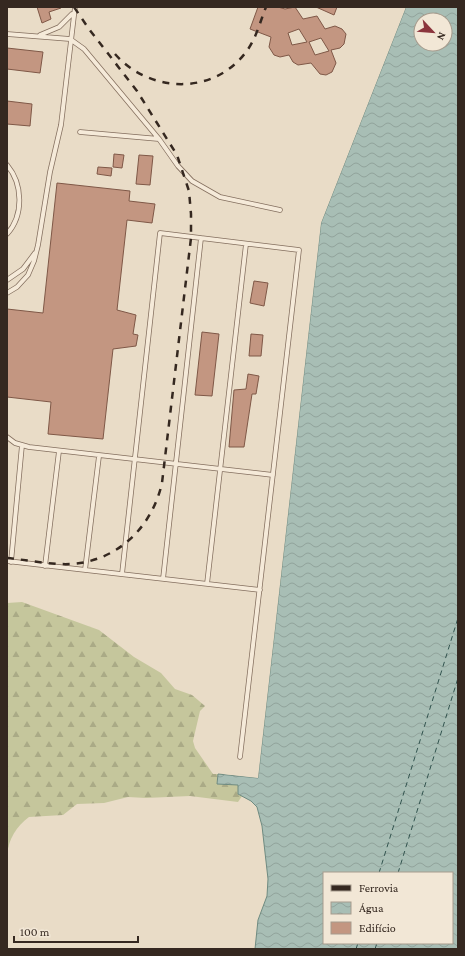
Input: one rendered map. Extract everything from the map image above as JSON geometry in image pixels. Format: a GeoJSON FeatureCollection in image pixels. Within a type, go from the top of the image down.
{"type":"FeatureCollection","features":[{"type":"Feature","properties":{"kind":"lane"},"geometry":{"type":"LineString","coordinates":[[7,293],[17,287],[28,275],[34,261],[38,245],[49,177],[61,130],[70,39],[75,7]]}},
{"type":"Feature","properties":{"kind":"lane"},"geometry":{"type":"LineString","coordinates":[[36,36],[48,33],[59,27],[73,13]]}},
{"type":"Feature","properties":{"kind":"lane"},"geometry":{"type":"LineString","coordinates":[[7,34],[70,39],[84,49],[159,139],[178,166],[200,187],[231,200],[280,210]]}},
{"type":"Feature","properties":{"kind":"lane"},"geometry":{"type":"LineString","coordinates":[[80,132],[159,139]]}},
{"type":"Feature","properties":{"kind":"lane"},"geometry":{"type":"LineString","coordinates":[[7,165],[15,176],[20,196],[16,218],[7,234]]}},
{"type":"Feature","properties":{"kind":"lane"},"geometry":{"type":"LineString","coordinates":[[122,574],[160,233],[299,250],[240,757]]}},
{"type":"Feature","properties":{"kind":"lane"},"geometry":{"type":"LineString","coordinates":[[163,579],[201,238]]}},
{"type":"Feature","properties":{"kind":"lane"},"geometry":{"type":"LineString","coordinates":[[207,584],[246,244]]}},
{"type":"Feature","properties":{"kind":"lane"},"geometry":{"type":"LineString","coordinates":[[7,280],[23,269],[34,254],[38,245]]}},
{"type":"Feature","properties":{"kind":"lane"},"geometry":{"type":"LineString","coordinates":[[7,437],[22,446],[98,456],[273,475]]}},
{"type":"Feature","properties":{"kind":"lane"},"geometry":{"type":"LineString","coordinates":[[22,446],[9,562],[260,590]]}},
{"type":"Feature","properties":{"kind":"lane"},"geometry":{"type":"LineString","coordinates":[[45,566],[59,451]]}},
{"type":"Feature","properties":{"kind":"lane"},"geometry":{"type":"LineString","coordinates":[[85,570],[98,456]]}},
{"type":"Feature","properties":{"kind":"green space"},"geometry":{"type":"Polygon","coordinates":[[[22,602],[99,630],[134,657],[161,673],[175,689],[192,695],[205,706],[200,711],[193,741],[195,748],[213,774],[218,774],[217,784],[238,784],[238,794],[242,796],[238,802],[190,796],[146,798],[128,797],[104,803],[77,804],[63,815],[29,817],[20,825],[11,838],[7,855],[7,603],[22,602]]]}},
{"type":"Feature","properties":{"kind":"water"},"geometry":{"type":"Polygon","coordinates":[[[406,7],[458,7],[458,949],[255,949],[258,920],[267,896],[268,879],[262,826],[257,807],[251,801],[238,794],[238,785],[217,784],[218,774],[258,778],[321,223],[406,7]]]}},
{"type":"Feature","properties":{"kind":"pier"},"geometry":{"type":"Polygon","coordinates":[[[404,7],[406,7],[321,223],[258,778],[223,774],[223,772],[256,776],[319,223],[404,7]]]}},
{"type":"Feature","properties":{"kind":"building"},"geometry":{"type":"Polygon","coordinates":[[[37,7],[61,8],[49,12],[51,19],[42,23],[37,7]]]}},
{"type":"Feature","properties":{"kind":"building"},"geometry":{"type":"Polygon","coordinates":[[[258,7],[278,7],[285,9],[295,7],[303,19],[317,16],[325,29],[335,26],[342,29],[346,34],[344,44],[340,48],[331,50],[336,63],[332,72],[326,75],[320,74],[311,63],[298,65],[293,62],[289,55],[280,57],[274,55],[269,47],[271,37],[250,29],[258,7]],[[299,29],[288,33],[292,45],[307,42],[299,29]],[[321,38],[309,42],[315,55],[329,51],[321,38]]]}},
{"type":"Feature","properties":{"kind":"building"},"geometry":{"type":"Polygon","coordinates":[[[316,7],[337,7],[334,15],[316,7]]]}},
{"type":"Feature","properties":{"kind":"building"},"geometry":{"type":"Polygon","coordinates":[[[7,48],[43,52],[40,73],[7,69],[7,48]]]}},
{"type":"Feature","properties":{"kind":"building"},"geometry":{"type":"Polygon","coordinates":[[[7,101],[32,104],[30,126],[7,124],[7,101]]]}},
{"type":"Feature","properties":{"kind":"building"},"geometry":{"type":"Polygon","coordinates":[[[114,154],[124,155],[122,168],[113,167],[114,154]]]}},
{"type":"Feature","properties":{"kind":"building"},"geometry":{"type":"Polygon","coordinates":[[[139,155],[153,156],[150,185],[136,184],[139,155]]]}},
{"type":"Feature","properties":{"kind":"building"},"geometry":{"type":"Polygon","coordinates":[[[98,167],[112,168],[111,176],[97,174],[98,167]]]}},
{"type":"Feature","properties":{"kind":"building"},"geometry":{"type":"Polygon","coordinates":[[[57,183],[130,191],[129,201],[155,204],[152,223],[127,220],[117,310],[136,315],[133,334],[138,335],[136,346],[113,349],[103,439],[48,434],[51,402],[7,397],[7,309],[43,313],[57,183]]]}},
{"type":"Feature","properties":{"kind":"building"},"geometry":{"type":"Polygon","coordinates":[[[254,281],[268,283],[264,306],[250,303],[254,281]]]}},
{"type":"Feature","properties":{"kind":"building"},"geometry":{"type":"Polygon","coordinates":[[[202,332],[219,334],[212,396],[195,395],[202,332]]]}},
{"type":"Feature","properties":{"kind":"building"},"geometry":{"type":"Polygon","coordinates":[[[251,334],[263,335],[261,356],[249,356],[251,334]]]}},
{"type":"Feature","properties":{"kind":"building"},"geometry":{"type":"Polygon","coordinates":[[[248,374],[259,376],[256,394],[252,394],[244,447],[229,447],[234,390],[246,389],[248,374]]]}},
{"type":"Feature","properties":{"kind":"ferry route"},"geometry":{"type":"LineString","coordinates":[[379,872],[458,618]]}},
{"type":"Feature","properties":{"kind":"ferry route"},"geometry":{"type":"LineString","coordinates":[[398,872],[458,678]]}},
{"type":"Feature","properties":{"kind":"ferry route"},"geometry":{"type":"LineString","coordinates":[[356,949],[358,944]]}},
{"type":"Feature","properties":{"kind":"ferry route"},"geometry":{"type":"LineString","coordinates":[[375,949],[377,944]]}},
{"type":"Feature","properties":{"kind":"railway"},"geometry":{"type":"LineString","coordinates":[[7,558],[47,563],[71,564],[104,556],[118,549],[141,527],[150,514],[162,483],[191,238],[189,191],[177,155],[137,91],[74,7]]}},
{"type":"Feature","properties":{"kind":"railway"},"geometry":{"type":"LineString","coordinates":[[115,54],[129,67],[145,76],[163,82],[181,84],[199,82],[216,76],[232,66],[246,52],[255,36],[266,7]]}}]}
